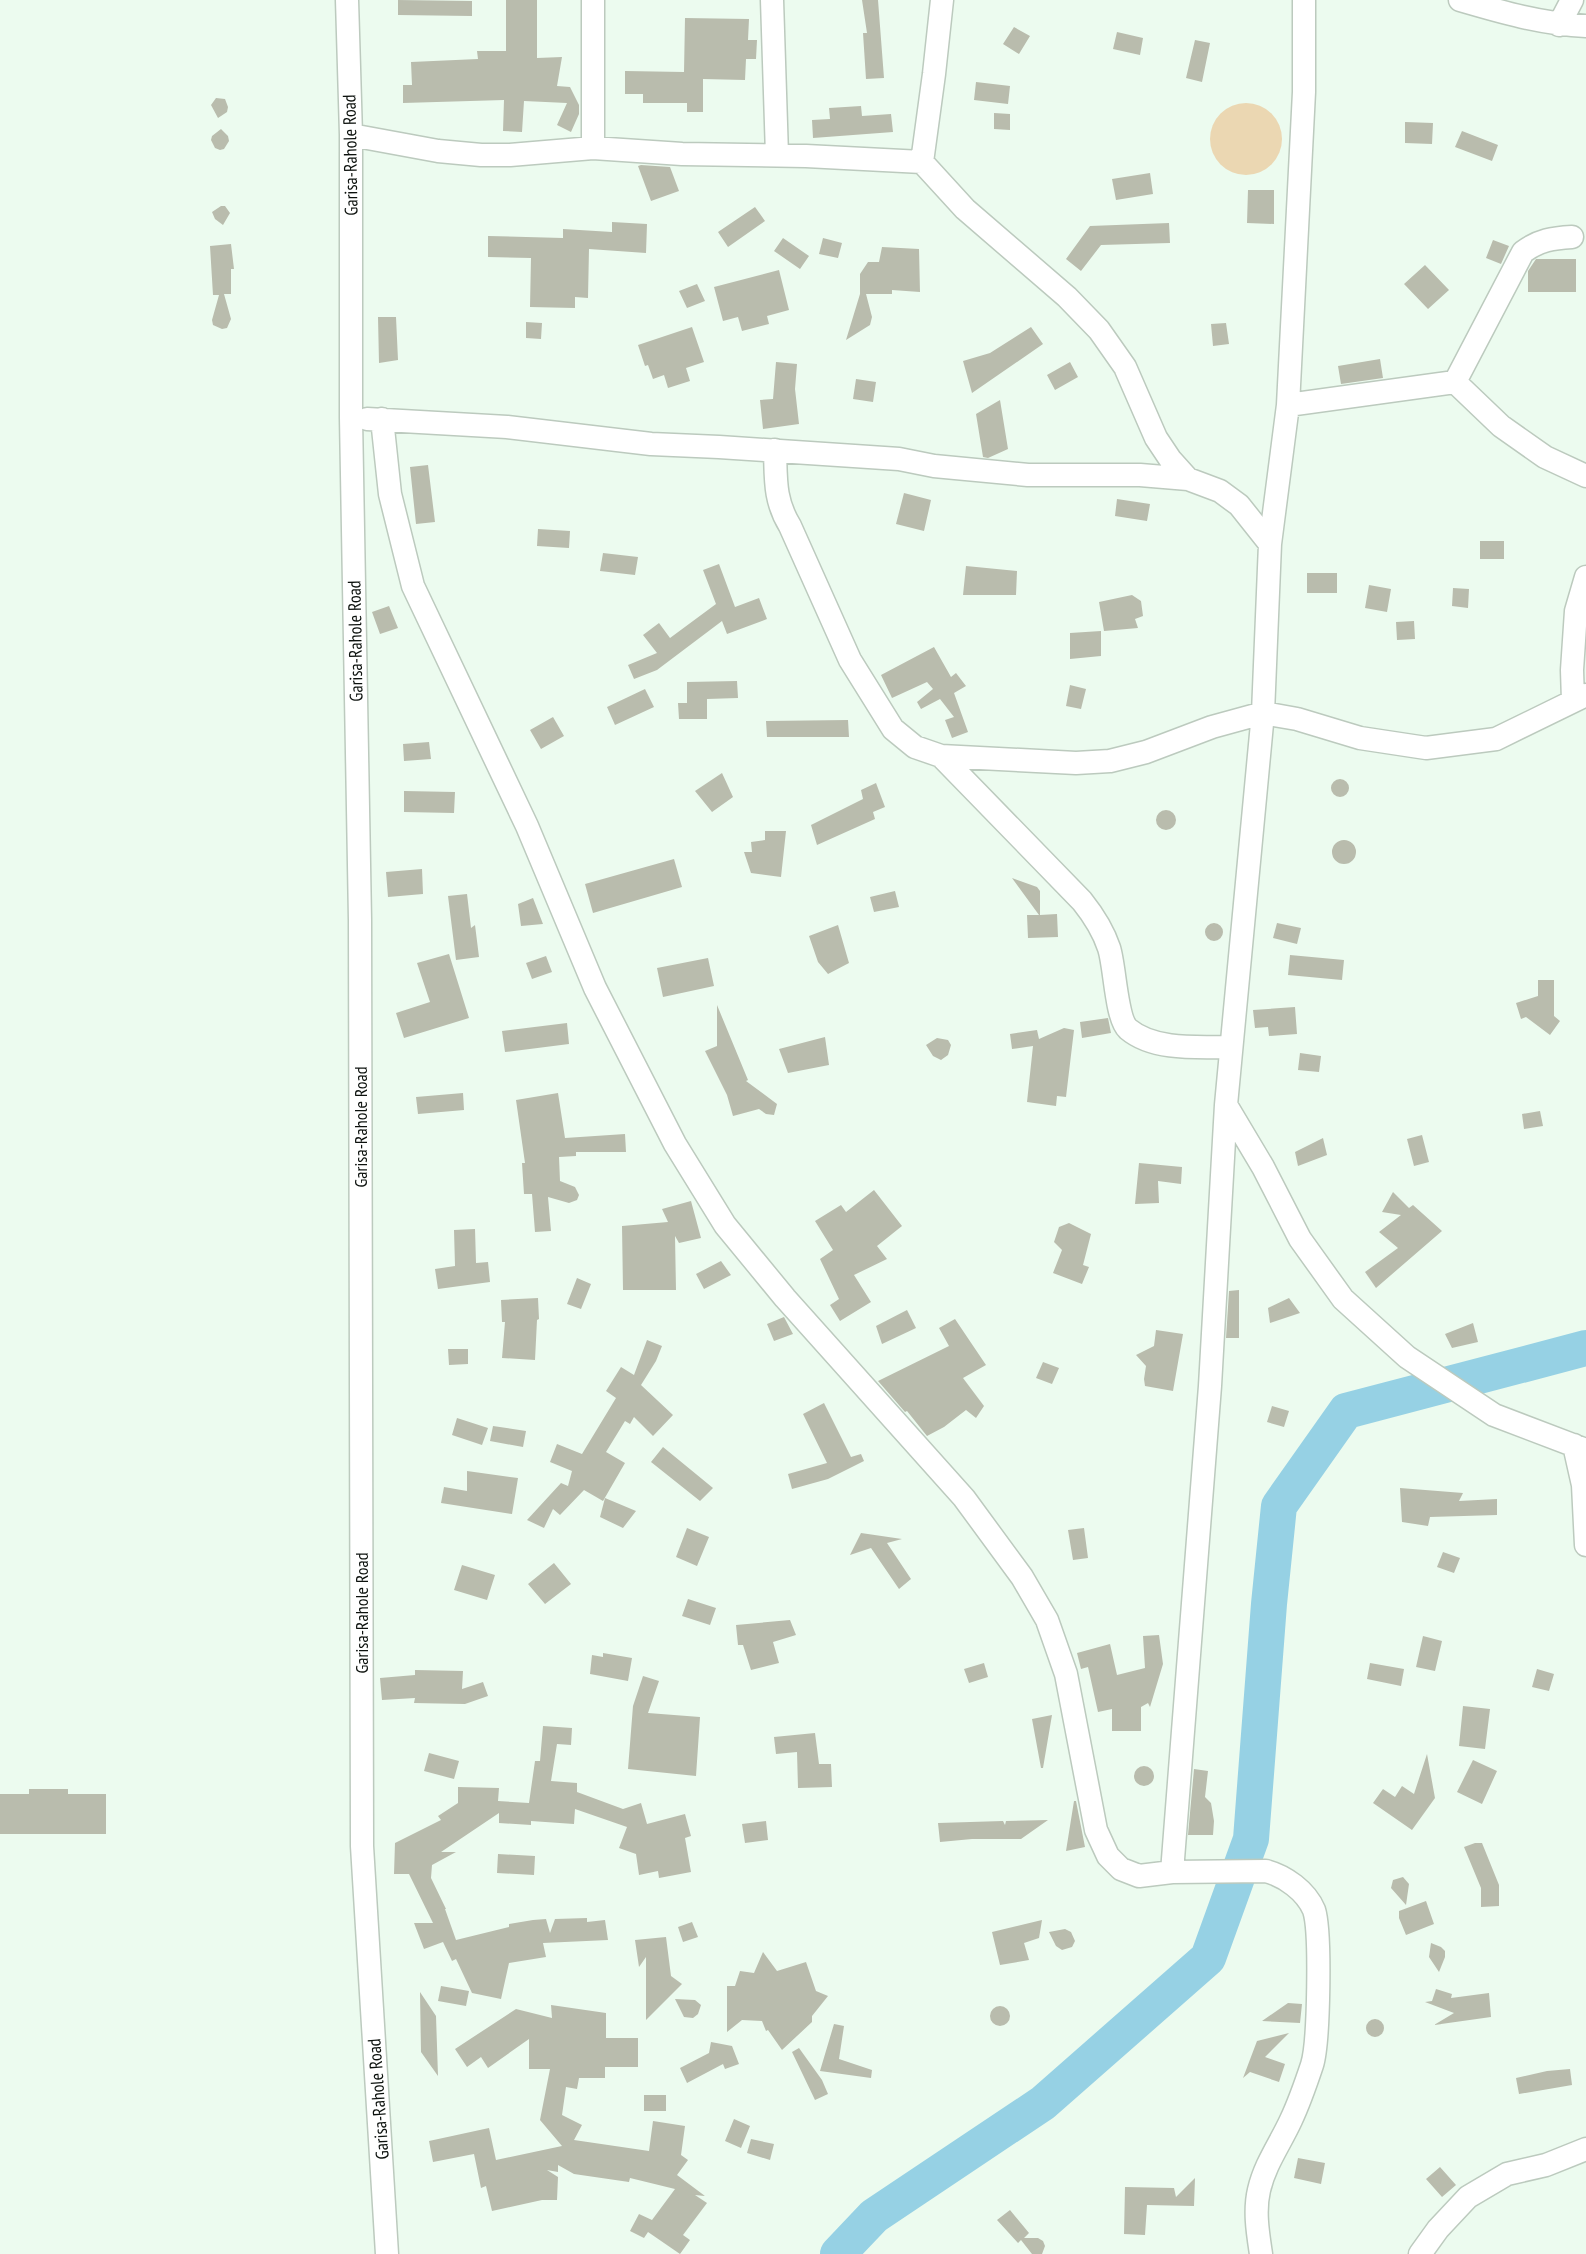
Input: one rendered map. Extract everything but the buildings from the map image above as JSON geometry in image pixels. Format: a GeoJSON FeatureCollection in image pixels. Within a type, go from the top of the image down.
{"type":"FeatureCollection","features":[{"type":"Feature","properties":{"kind":"street","name":"Garisa-Rahole Road"},"geometry":{"type":"LineString","coordinates":[[347,0],[351,135],[351,418],[360,920],[362,1846],[387,2254]]}},
{"type":"Feature","properties":{"kind":"street"},"geometry":{"type":"LineString","coordinates":[[593,0],[593,148]]}},
{"type":"Feature","properties":{"kind":"street"},"geometry":{"type":"LineString","coordinates":[[772,0],[777,155]]}},
{"type":"Feature","properties":{"kind":"street"},"geometry":{"type":"LineString","coordinates":[[922,162],[942,0]]}},
{"type":"Feature","properties":{"kind":"street"},"geometry":{"type":"LineString","coordinates":[[1172,1872],[1210,1386],[1226,1105],[1263,713],[1270,544],[1288,405],[1303,104],[1304,0]]}},
{"type":"Feature","properties":{"kind":"street"},"geometry":{"type":"LineString","coordinates":[[1460,0],[1559,25],[1586,26]]}},
{"type":"Feature","properties":{"kind":"street"},"geometry":{"type":"LineString","coordinates":[[1559,25],[1572,0]]}},
{"type":"Feature","properties":{"kind":"street"},"geometry":{"type":"LineString","coordinates":[[351,135],[438,151],[481,154],[593,148],[682,154],[777,155],[922,162],[965,209],[1067,297],[1099,330],[1125,367],[1156,438],[1170,459],[1188,478]]}},
{"type":"Feature","properties":{"kind":"street"},"geometry":{"type":"LineString","coordinates":[[1455,382],[1523,252],[1534,243],[1552,238],[1572,237]]}},
{"type":"Feature","properties":{"kind":"street"},"geometry":{"type":"LineString","coordinates":[[1288,405],[1455,382]]}},
{"type":"Feature","properties":{"kind":"street"},"geometry":{"type":"LineString","coordinates":[[1455,382],[1510,432],[1545,457],[1586,476]]}},
{"type":"Feature","properties":{"kind":"street"},"geometry":{"type":"LineString","coordinates":[[351,418],[507,427],[651,444],[899,459],[934,466],[1029,475],[1140,475],[1188,478],[1220,491],[1239,505],[1270,544]]}},
{"type":"Feature","properties":{"kind":"street"},"geometry":{"type":"LineString","coordinates":[[382,419],[390,494],[414,586],[527,826],[595,988],[675,1144],[725,1225],[785,1298],[964,1498],[1022,1577],[1047,1620],[1066,1674],[1096,1830],[1108,1856],[1121,1869],[1139,1876],[1172,1872],[1266,1871],[1281,1875],[1306,1897],[1314,1912],[1318,1966],[1313,2062],[1291,2121],[1269,2160],[1258,2192],[1257,2225],[1261,2254]]}},
{"type":"Feature","properties":{"kind":"street"},"geometry":{"type":"LineString","coordinates":[[776,450],[776,491],[780,511],[790,526],[850,660],[893,729],[915,747],[941,756],[1076,763],[1110,760],[1146,752],[1212,727],[1263,713],[1297,719],[1360,738],[1426,748],[1496,739],[1580,698],[1572,670],[1576,611],[1586,577]]}},
{"type":"Feature","properties":{"kind":"street"},"geometry":{"type":"LineString","coordinates":[[941,756],[1082,901],[1099,923],[1110,950],[1119,1008],[1126,1027],[1143,1038],[1164,1043],[1231,1047]]}},
{"type":"Feature","properties":{"kind":"street"},"geometry":{"type":"LineString","coordinates":[[1226,1105],[1263,1167],[1300,1239],[1343,1299],[1407,1357],[1494,1416],[1580,1448],[1586,1545]]}},
{"type":"Feature","properties":{"kind":"street"},"geometry":{"type":"LineString","coordinates":[[1419,2254],[1438,2229],[1468,2197],[1507,2174],[1546,2164],[1586,2149]]}},
{"type":"Feature","properties":{"kind":"shaded area"},"geometry":{"type":"Polygon","coordinates":[[[1246,103],[1266,109],[1276,119],[1282,139],[1276,159],[1266,169],[1246,175],[1226,169],[1216,159],[1210,139],[1216,119],[1226,109],[1246,103]]]}},
{"type":"Feature","properties":{"kind":"waterway"},"geometry":{"type":"LineString","coordinates":[[838,2254],[874,2216],[1043,2103],[1208,1958],[1251,1839],[1279,1506],[1346,1411],[1586,1348]]}}]}
